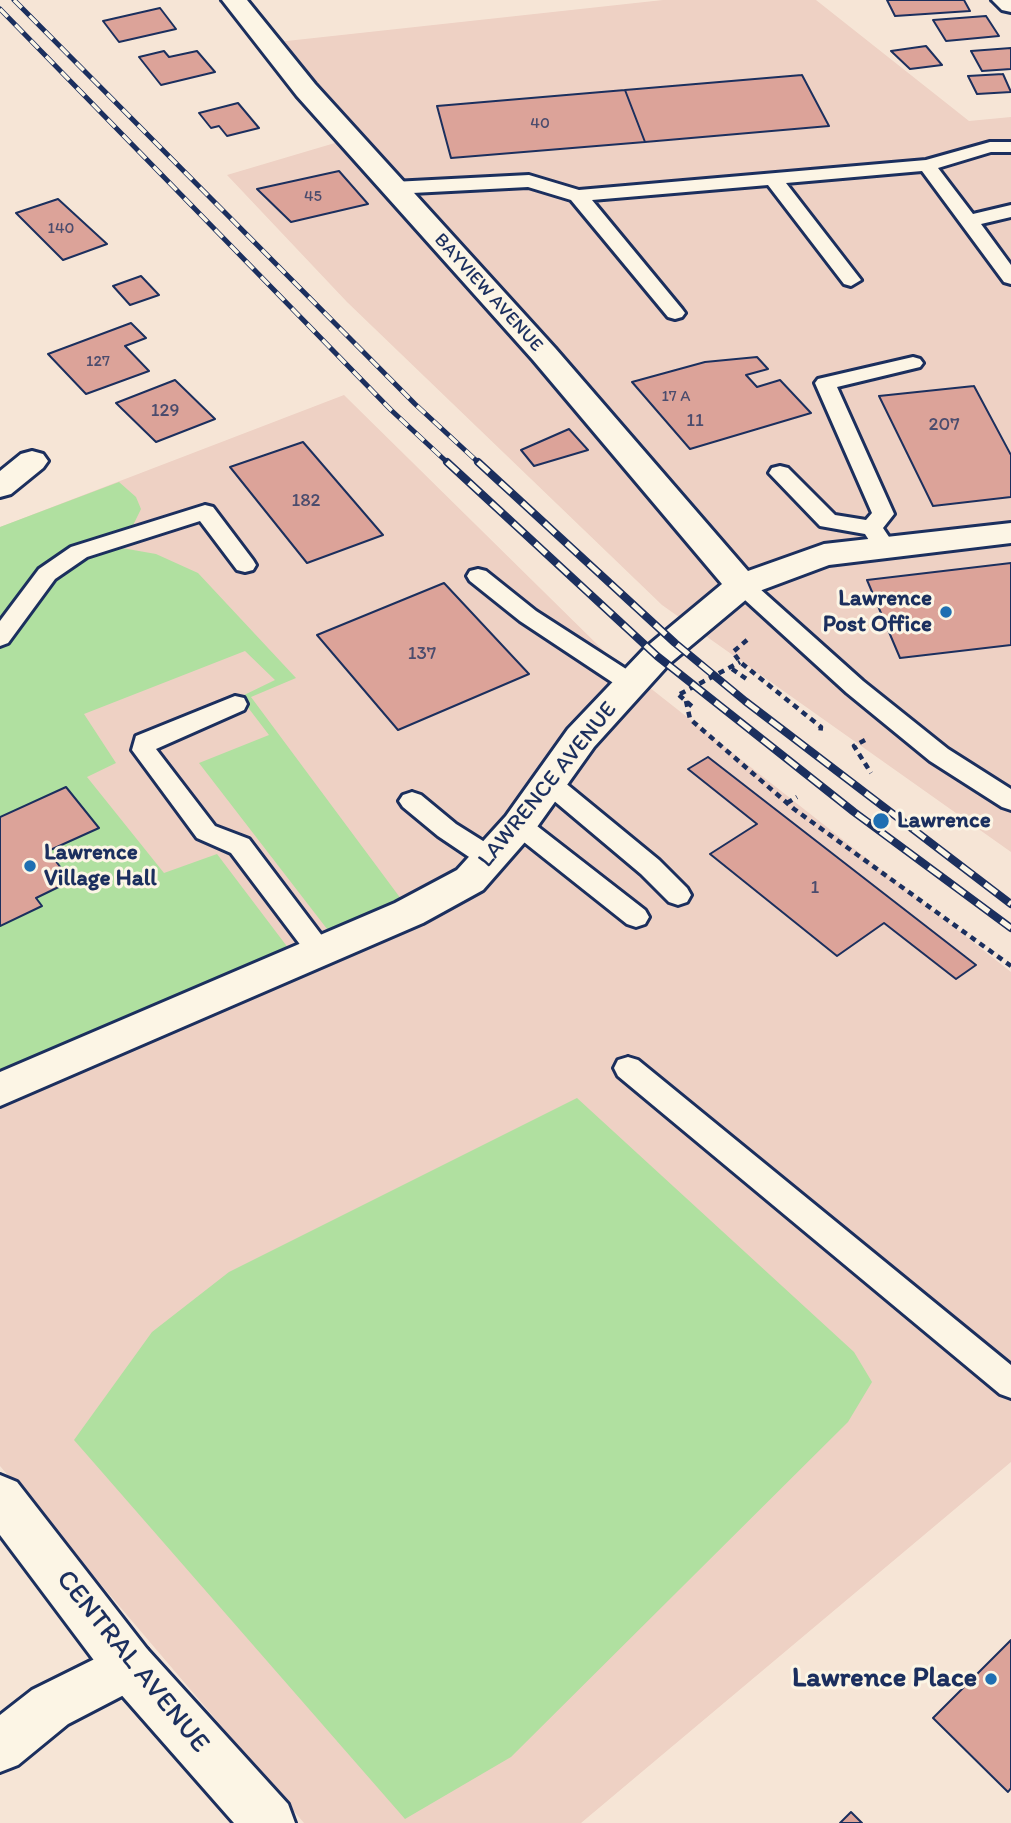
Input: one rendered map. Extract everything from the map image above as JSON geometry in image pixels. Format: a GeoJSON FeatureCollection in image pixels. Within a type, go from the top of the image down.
{"type":"FeatureCollection","features":[{"type":"Feature","properties":{"kind":"street","name":"BAYVIEW AVENUE"},"geometry":{"type":"LineString","coordinates":[[234,0],[306,90],[544,354],[743,585]]}},
{"type":"Feature","properties":{"kind":"street"},"geometry":{"type":"LineString","coordinates":[[1004,0],[1011,5]]}},
{"type":"Feature","properties":{"kind":"street"},"geometry":{"type":"LineString","coordinates":[[0,488],[32,461]]}},
{"type":"Feature","properties":{"kind":"street","name":"LAWRENCE AVENUE"},"geometry":{"type":"LineString","coordinates":[[0,1090],[409,913],[470,880],[519,825],[581,738],[657,656],[743,585],[879,538],[1011,533]]}},
{"type":"Feature","properties":{"kind":"street","name":"CENTRAL AVENUE"},"geometry":{"type":"LineString","coordinates":[[0,1497],[129,1666],[269,1823]]}},
{"type":"Feature","properties":{"kind":"street"},"geometry":{"type":"LineString","coordinates":[[0,1747],[50,1707],[129,1666]]}},
{"type":"Feature","properties":{"kind":"lane"},"geometry":{"type":"LineString","coordinates":[[393,188],[529,181],[578,195],[927,165],[990,147],[1011,147]]}},
{"type":"Feature","properties":{"kind":"lane"},"geometry":{"type":"LineString","coordinates":[[927,165],[1011,278]]}},
{"type":"Feature","properties":{"kind":"lane"},"geometry":{"type":"LineString","coordinates":[[773,179],[851,281]]}},
{"type":"Feature","properties":{"kind":"lane"},"geometry":{"type":"LineString","coordinates":[[578,195],[675,313]]}},
{"type":"Feature","properties":{"kind":"lane"},"geometry":{"type":"LineString","coordinates":[[968,221],[1011,211]]}},
{"type":"Feature","properties":{"kind":"lane"},"geometry":{"type":"LineString","coordinates":[[780,473],[828,521],[879,538],[883,514],[825,383],[913,363]]}},
{"type":"Feature","properties":{"kind":"lane"},"geometry":{"type":"LineString","coordinates":[[0,638],[47,574],[79,552],[205,512],[245,565]]}},
{"type":"Feature","properties":{"kind":"lane"},"geometry":{"type":"LineString","coordinates":[[478,576],[528,616],[632,684]]}},
{"type":"Feature","properties":{"kind":"lane"},"geometry":{"type":"LineString","coordinates":[[743,585],[855,687],[939,755],[1011,801]]}},
{"type":"Feature","properties":{"kind":"lane"},"geometry":{"type":"LineString","coordinates":[[235,704],[145,742],[144,750],[206,832],[240,846],[320,952]]}},
{"type":"Feature","properties":{"kind":"lane"},"geometry":{"type":"LineString","coordinates":[[549,783],[650,867],[678,895]]}},
{"type":"Feature","properties":{"kind":"lane"},"geometry":{"type":"LineString","coordinates":[[412,802],[447,830],[490,858]]}},
{"type":"Feature","properties":{"kind":"lane"},"geometry":{"type":"LineString","coordinates":[[519,825],[636,917]]}},
{"type":"Feature","properties":{"kind":"lane"},"geometry":{"type":"LineString","coordinates":[[628,1068],[1011,1384]]}},
{"type":"Feature","properties":{"kind":"path"},"geometry":{"type":"LineString","coordinates":[[747,640],[733,652],[740,662],[821,727],[820,733]]}},
{"type":"Feature","properties":{"kind":"path"},"geometry":{"type":"LineString","coordinates":[[672,698],[732,669],[740,662]]}},
{"type":"Feature","properties":{"kind":"path"},"geometry":{"type":"LineString","coordinates":[[732,669],[748,680]]}},
{"type":"Feature","properties":{"kind":"path"},"geometry":{"type":"LineString","coordinates":[[679,695],[695,709]]}},
{"type":"Feature","properties":{"kind":"path"},"geometry":{"type":"LineString","coordinates":[[686,701],[690,719],[787,803],[1011,965]]}},
{"type":"Feature","properties":{"kind":"path"},"geometry":{"type":"LineString","coordinates":[[856,751],[872,773]]}},
{"type":"Feature","properties":{"kind":"path"},"geometry":{"type":"LineString","coordinates":[[787,803],[797,797]]}},
{"type":"Feature","properties":{"kind":"path"},"geometry":{"type":"LineString","coordinates":[[898,884],[906,881]]}},
{"type":"Feature","properties":{"kind":"shaded area"},"geometry":{"type":"Polygon","coordinates":[[[663,0],[816,0],[969,121],[1011,117],[1011,852],[662,605],[347,302],[227,175],[345,140],[259,44],[663,0]]]}},
{"type":"Feature","properties":{"kind":"shaded area"},"geometry":{"type":"Polygon","coordinates":[[[344,395],[607,654],[1011,972],[1011,1462],[581,1823],[304,1823],[0,1466],[0,527],[344,395]]]}},
{"type":"Feature","properties":{"kind":"green space"},"geometry":{"type":"Polygon","coordinates":[[[119,482],[136,497],[141,509],[122,548],[156,554],[198,573],[296,678],[251,697],[407,907],[334,938],[199,763],[269,735],[240,697],[275,680],[245,651],[84,714],[116,763],[87,777],[164,873],[217,854],[295,957],[0,1083],[0,527],[119,482]]]}},
{"type":"Feature","properties":{"kind":"green space"},"geometry":{"type":"Polygon","coordinates":[[[577,1098],[854,1352],[872,1382],[848,1422],[511,1757],[405,1819],[74,1440],[152,1332],[229,1272],[577,1098]]]}},
{"type":"Feature","properties":{"kind":"building"},"geometry":{"type":"Polygon","coordinates":[[[887,0],[964,0],[970,11],[895,16],[887,0]]]}},
{"type":"Feature","properties":{"kind":"building"},"geometry":{"type":"Polygon","coordinates":[[[160,8],[176,29],[119,42],[103,21],[160,8]]]}},
{"type":"Feature","properties":{"kind":"building"},"geometry":{"type":"Polygon","coordinates":[[[986,16],[999,36],[946,41],[933,20],[986,16]]]}},
{"type":"Feature","properties":{"kind":"building"},"geometry":{"type":"Polygon","coordinates":[[[926,46],[942,65],[910,69],[891,51],[926,46]]]}},
{"type":"Feature","properties":{"kind":"building"},"geometry":{"type":"Polygon","coordinates":[[[1011,48],[1011,69],[982,71],[971,51],[1011,48]]]}},
{"type":"Feature","properties":{"kind":"building"},"geometry":{"type":"Polygon","coordinates":[[[164,51],[169,57],[197,51],[215,72],[161,85],[139,57],[164,51]]]}},
{"type":"Feature","properties":{"kind":"building"},"geometry":{"type":"Polygon","coordinates":[[[1003,74],[1011,92],[977,94],[968,76],[1003,74]]]}},
{"type":"Feature","properties":{"kind":"building"},"geometry":{"type":"Polygon","coordinates":[[[802,75],[829,126],[645,142],[625,90],[802,75]]]}},
{"type":"Feature","properties":{"kind":"building"},"geometry":{"type":"Polygon","coordinates":[[[625,90],[645,142],[451,158],[437,106],[625,90]]]}},
{"type":"Feature","properties":{"kind":"building"},"geometry":{"type":"Polygon","coordinates":[[[238,103],[259,128],[227,136],[219,126],[211,128],[199,113],[238,103]]]}},
{"type":"Feature","properties":{"kind":"building"},"geometry":{"type":"Polygon","coordinates":[[[339,171],[368,204],[291,222],[257,189],[339,171]]]}},
{"type":"Feature","properties":{"kind":"building"},"geometry":{"type":"Polygon","coordinates":[[[58,199],[107,244],[63,260],[16,213],[58,199]]]}},
{"type":"Feature","properties":{"kind":"building"},"geometry":{"type":"Polygon","coordinates":[[[141,276],[159,295],[130,305],[113,286],[141,276]]]}},
{"type":"Feature","properties":{"kind":"building"},"geometry":{"type":"Polygon","coordinates":[[[131,323],[146,338],[125,346],[149,371],[86,394],[48,354],[131,323]]]}},
{"type":"Feature","properties":{"kind":"building"},"geometry":{"type":"Polygon","coordinates":[[[757,357],[768,369],[746,375],[757,387],[780,380],[811,413],[690,449],[632,382],[705,362],[757,357]]]}},
{"type":"Feature","properties":{"kind":"building"},"geometry":{"type":"Polygon","coordinates":[[[175,380],[215,419],[156,442],[116,403],[175,380]]]}},
{"type":"Feature","properties":{"kind":"building"},"geometry":{"type":"Polygon","coordinates":[[[974,386],[1011,455],[1011,497],[933,506],[879,396],[974,386]]]}},
{"type":"Feature","properties":{"kind":"building"},"geometry":{"type":"Polygon","coordinates":[[[569,429],[588,450],[534,466],[521,450],[569,429]]]}},
{"type":"Feature","properties":{"kind":"building"},"geometry":{"type":"Polygon","coordinates":[[[303,442],[383,535],[307,563],[230,467],[303,442]]]}},
{"type":"Feature","properties":{"kind":"building","name":"Lawrence Post Office"},"geometry":{"type":"Polygon","coordinates":[[[1011,563],[1011,645],[900,658],[867,580],[1011,563]]]}},
{"type":"Feature","properties":{"kind":"building"},"geometry":{"type":"Polygon","coordinates":[[[444,583],[529,674],[398,730],[317,635],[444,583]]]}},
{"type":"Feature","properties":{"kind":"building","name":"Lawrence"},"geometry":{"type":"Polygon","coordinates":[[[708,757],[976,965],[956,979],[884,923],[837,956],[710,854],[757,824],[688,769],[708,757]]]}},
{"type":"Feature","properties":{"kind":"building","name":"Lawrence Village Hall"},"geometry":{"type":"Polygon","coordinates":[[[66,787],[99,828],[48,851],[71,881],[36,898],[42,906],[0,926],[0,817],[66,787]]]}},
{"type":"Feature","properties":{"kind":"building","name":"Lawrence Place"},"geometry":{"type":"Polygon","coordinates":[[[1011,1640],[1011,1788],[1008,1792],[933,1718],[1011,1640]]]}},
{"type":"Feature","properties":{"kind":"building"},"geometry":{"type":"Polygon","coordinates":[[[851,1812],[862,1823],[840,1823],[851,1812]]]}},
{"type":"Feature","properties":{"kind":"railway"},"geometry":{"type":"LineString","coordinates":[[14,0],[415,404],[480,464]]}},
{"type":"Feature","properties":{"kind":"railway"},"geometry":{"type":"LineString","coordinates":[[0,9],[391,410],[449,464]]}},
{"type":"Feature","properties":{"kind":"railway"},"geometry":{"type":"LineString","coordinates":[[447,462],[657,656],[854,812],[1011,928]]}},
{"type":"Feature","properties":{"kind":"railway"},"geometry":{"type":"LineString","coordinates":[[478,462],[675,643],[745,701],[1011,904]]}},
{"type":"Feature","properties":{"kind":"place","name":"Lawrence Post Office"},"geometry":{"type":"Point","coordinates":[946,612]}},
{"type":"Feature","properties":{"kind":"place","name":"Lawrence"},"geometry":{"type":"Point","coordinates":[881,821]}},
{"type":"Feature","properties":{"kind":"place","name":"Lawrence Village Hall"},"geometry":{"type":"Point","coordinates":[30,866]}},
{"type":"Feature","properties":{"kind":"place","name":"Lawrence Place"},"geometry":{"type":"Point","coordinates":[991,1679]}}]}
